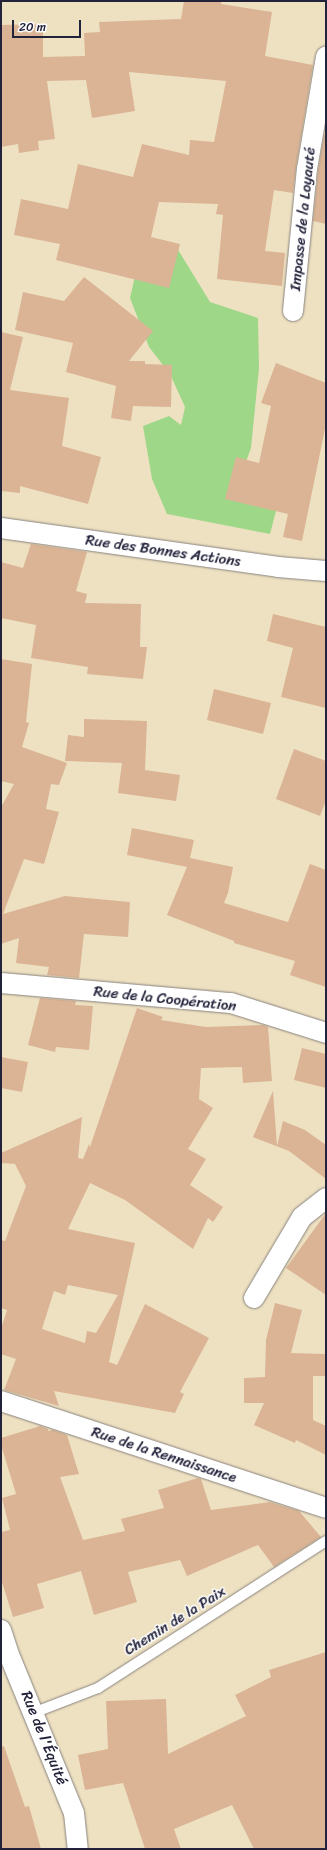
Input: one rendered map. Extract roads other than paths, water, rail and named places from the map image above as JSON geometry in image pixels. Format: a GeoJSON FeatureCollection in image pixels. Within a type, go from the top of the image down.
{"type":"FeatureCollection","features":[{"type":"Feature","properties":{"kind":"street","name":"Impasse de la Loyauté"},"geometry":{"type":"LineString","coordinates":[[293,311],[307,169],[326,57]]}},
{"type":"Feature","properties":{"kind":"street","name":"Rue des Bonnes Actions"},"geometry":{"type":"LineString","coordinates":[[1,528],[278,567],[326,571]]}},
{"type":"Feature","properties":{"kind":"street","name":"Rue de la Coopération"},"geometry":{"type":"LineString","coordinates":[[1,983],[231,1003],[326,1034]]}},
{"type":"Feature","properties":{"kind":"street"},"geometry":{"type":"LineString","coordinates":[[254,1298],[302,1217],[326,1198]]}},
{"type":"Feature","properties":{"kind":"street","name":"Rue de la Rennaissance"},"geometry":{"type":"LineString","coordinates":[[1,1401],[326,1508]]}},
{"type":"Feature","properties":{"kind":"street","name":"Rue de l'Équité"},"geometry":{"type":"LineString","coordinates":[[1,1630],[6,1659],[34,1713],[74,1813],[78,1849]]}},
{"type":"Feature","properties":{"kind":"lane","name":"Chemin de la Paix"},"geometry":{"type":"LineString","coordinates":[[34,1713],[98,1688],[326,1541]]}}]}
